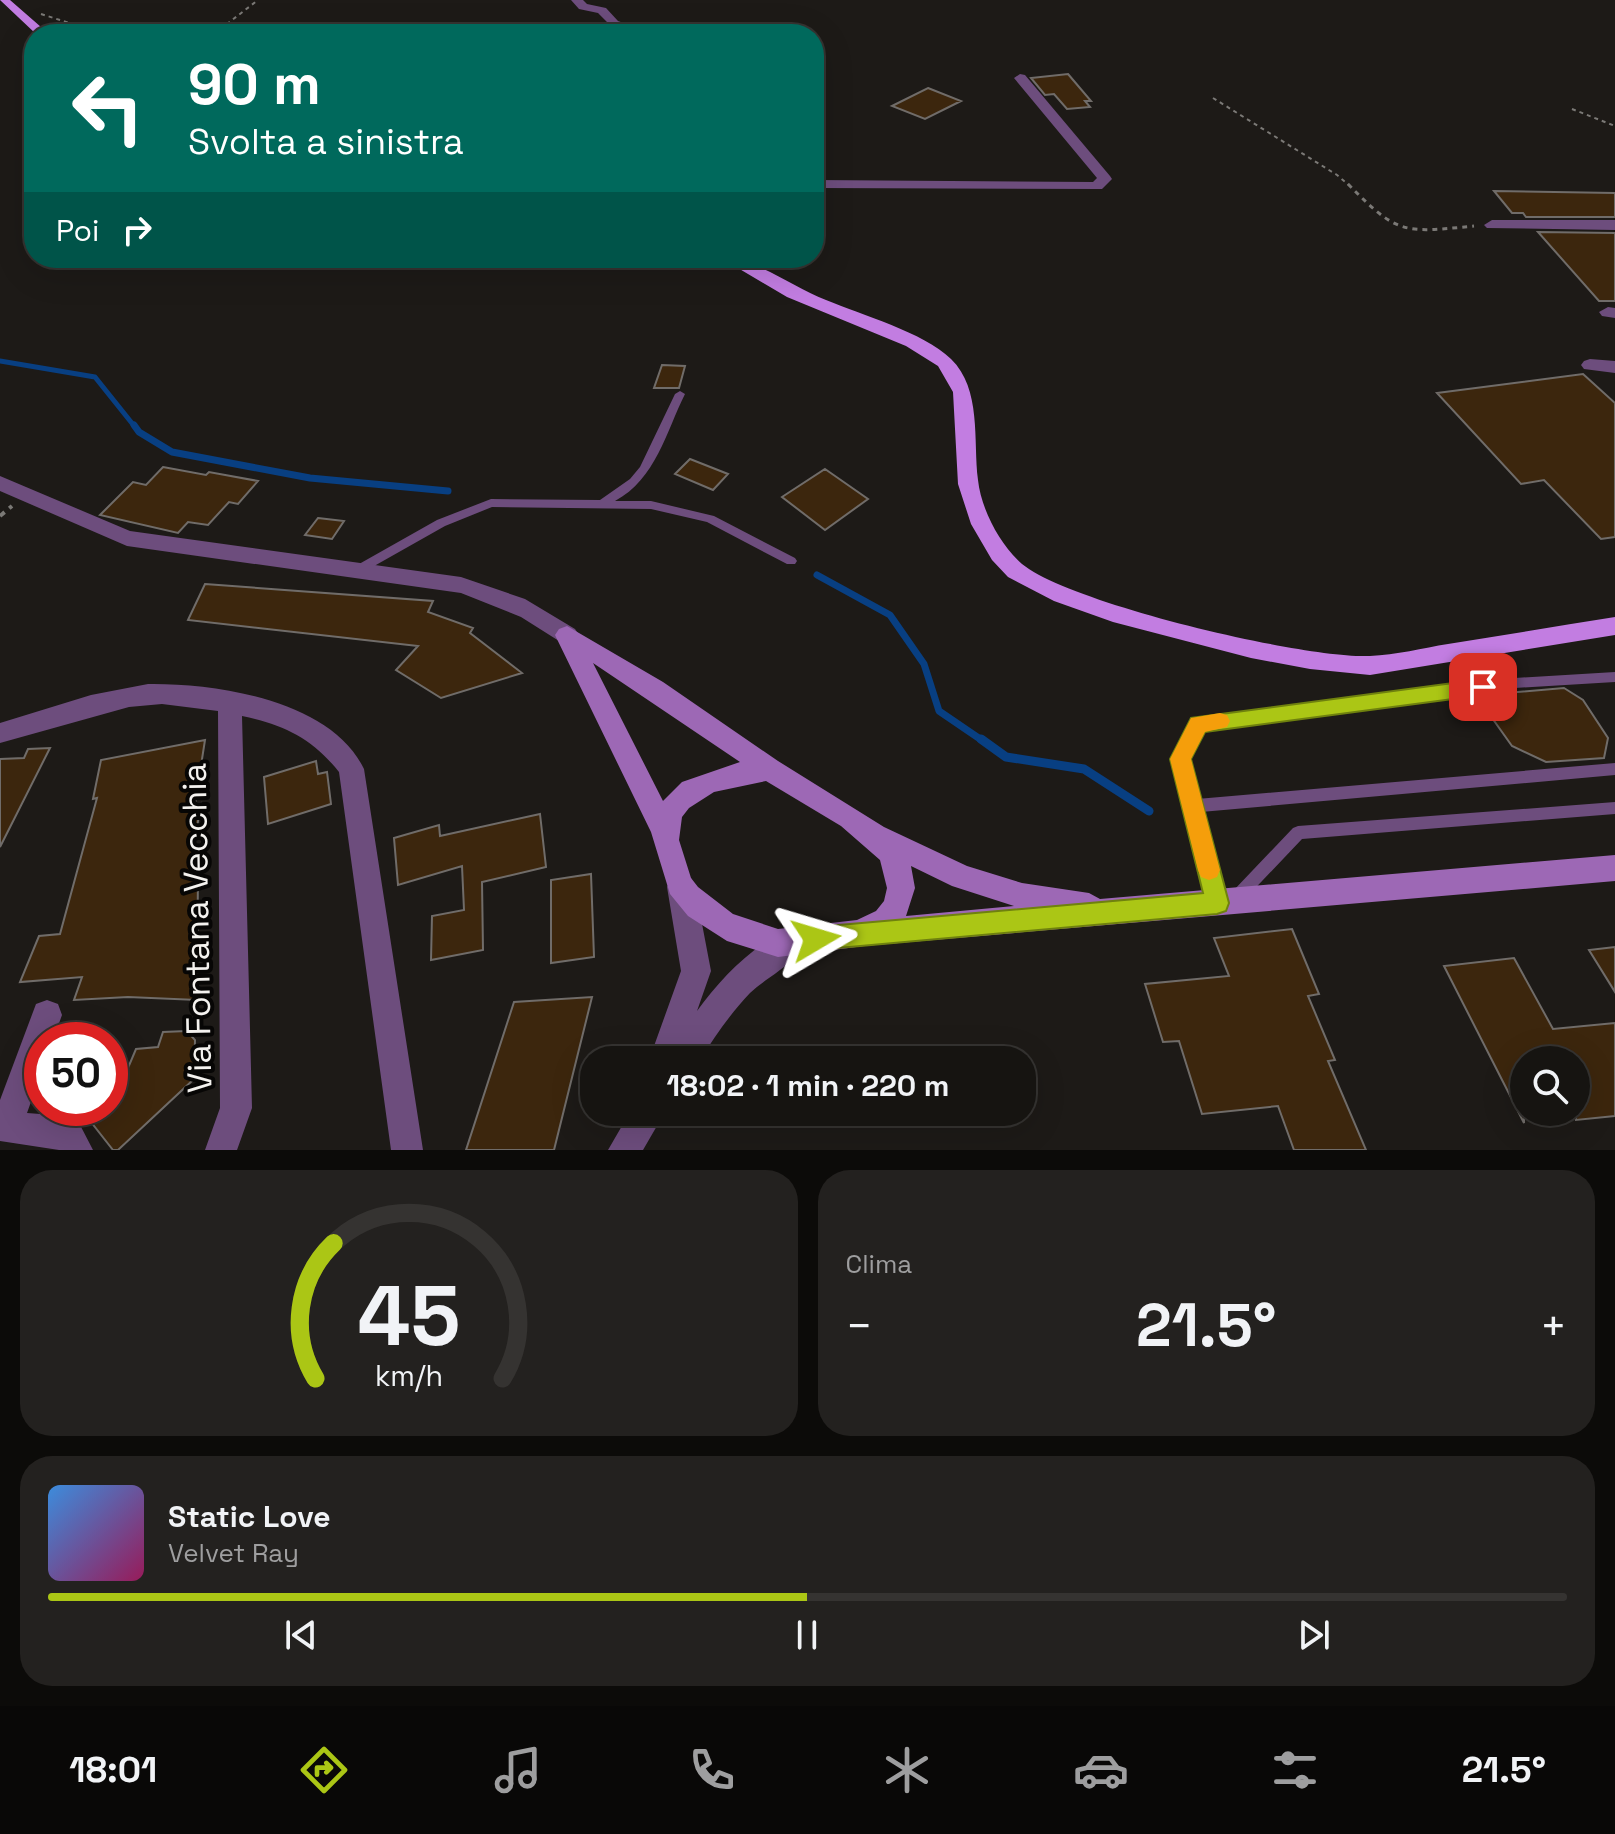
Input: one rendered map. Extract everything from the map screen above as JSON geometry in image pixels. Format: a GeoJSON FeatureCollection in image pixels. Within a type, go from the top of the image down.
{"type":"FeatureCollection","features":[{"type":"Feature","properties":{"kind":"main road"},"geometry":{"type":"LineString","coordinates":[[3,0],[32,24]]}},
{"type":"Feature","properties":{"kind":"main road"},"geometry":{"type":"LineString","coordinates":[[747,268],[793,293],[912,342],[938,358],[962,392],[968,484],[982,524],[1000,554],[1016,571],[1062,595],[1113,613],[1251,649],[1310,660],[1370,666],[1615,626]]}},
{"type":"Feature","properties":{"kind":"main road"},"geometry":{"type":"LineString","coordinates":[[567,635],[874,835],[962,877],[1022,896],[1126,912]]}},
{"type":"Feature","properties":{"kind":"main road"},"geometry":{"type":"LineString","coordinates":[[567,635],[664,830],[681,886],[702,909],[726,924],[778,943],[1615,868]]}},
{"type":"Feature","properties":{"kind":"main road"},"geometry":{"type":"LineString","coordinates":[[664,830],[670,810],[688,793],[738,774],[769,769]]}},
{"type":"Feature","properties":{"kind":"main road"},"geometry":{"type":"LineString","coordinates":[[865,933],[895,911],[902,897],[900,873],[891,853],[874,835]]}},
{"type":"Feature","properties":{"kind":"street"},"geometry":{"type":"LineString","coordinates":[[577,0],[583,7],[602,10],[617,24]]}},
{"type":"Feature","properties":{"kind":"street"},"geometry":{"type":"LineString","coordinates":[[824,184],[1097,186],[1105,179],[1020,78]]}},
{"type":"Feature","properties":{"kind":"street"},"geometry":{"type":"LineString","coordinates":[[1492,225],[1615,225]]}},
{"type":"Feature","properties":{"kind":"street"},"geometry":{"type":"LineString","coordinates":[[1590,365],[1615,367]]}},
{"type":"Feature","properties":{"kind":"street"},"geometry":{"type":"LineString","coordinates":[[0,483],[127,538],[461,585],[511,600],[542,615],[567,635]]}},
{"type":"Feature","properties":{"kind":"street"},"geometry":{"type":"LineString","coordinates":[[0,733],[102,703],[151,694],[230,703],[298,721],[330,741],[351,769],[407,1150]]}},
{"type":"Feature","properties":{"kind":"street","name":"Via Fontana Vecchia"},"geometry":{"type":"LineString","coordinates":[[221,1150],[236,1108],[230,703]]}},
{"type":"Feature","properties":{"kind":"street"},"geometry":{"type":"LineString","coordinates":[[669,1046],[696,971],[681,886]]}},
{"type":"Feature","properties":{"kind":"street"},"geometry":{"type":"LineString","coordinates":[[691,1046],[731,989],[762,961],[792,942]]}},
{"type":"Feature","properties":{"kind":"street"},"geometry":{"type":"LineString","coordinates":[[47,1015],[6,1127],[67,1132],[77,1150]]}},
{"type":"Feature","properties":{"kind":"lane"},"geometry":{"type":"LineString","coordinates":[[598,504],[625,493],[643,474],[680,394]]}},
{"type":"Feature","properties":{"kind":"lane"},"geometry":{"type":"LineString","coordinates":[[356,571],[441,523],[491,503],[651,505],[710,519],[791,561]]}},
{"type":"Feature","properties":{"kind":"lane"},"geometry":{"type":"LineString","coordinates":[[1615,677],[1515,683],[1198,724],[1180,759],[1192,806],[1225,903],[1298,833],[1615,808]]}},
{"type":"Feature","properties":{"kind":"lane"},"geometry":{"type":"LineString","coordinates":[[1192,806],[1615,769]]}},
{"type":"Feature","properties":{"kind":"path"},"geometry":{"type":"LineString","coordinates":[[225,24],[258,0]]}},
{"type":"Feature","properties":{"kind":"path"},"geometry":{"type":"LineString","coordinates":[[23,15],[49,14],[76,24]]}},
{"type":"Feature","properties":{"kind":"path"},"geometry":{"type":"LineString","coordinates":[[1213,98],[1354,187],[1387,221],[1422,228],[1492,225]]}},
{"type":"Feature","properties":{"kind":"path"},"geometry":{"type":"LineString","coordinates":[[1572,109],[1615,126]]}},
{"type":"Feature","properties":{"kind":"building"},"geometry":{"type":"Polygon","coordinates":[[[1068,74],[1091,101],[1085,101],[1090,107],[1067,109],[1054,94],[1045,95],[1031,78],[1068,74]]]}},
{"type":"Feature","properties":{"kind":"building"},"geometry":{"type":"Polygon","coordinates":[[[928,88],[961,101],[925,119],[892,106],[928,88]]]}},
{"type":"Feature","properties":{"kind":"building"},"geometry":{"type":"Polygon","coordinates":[[[1494,191],[1615,193],[1615,217],[1526,217],[1523,213],[1512,213],[1494,191]]]}},
{"type":"Feature","properties":{"kind":"building"},"geometry":{"type":"Polygon","coordinates":[[[1538,232],[1615,233],[1615,301],[1599,301],[1538,232]]]}},
{"type":"Feature","properties":{"kind":"building"},"geometry":{"type":"Polygon","coordinates":[[[662,365],[685,366],[679,388],[654,388],[662,365]]]}},
{"type":"Feature","properties":{"kind":"building"},"geometry":{"type":"Polygon","coordinates":[[[1583,374],[1615,403],[1615,537],[1601,539],[1544,480],[1521,484],[1437,393],[1583,374]]]}},
{"type":"Feature","properties":{"kind":"building"},"geometry":{"type":"Polygon","coordinates":[[[690,459],[728,474],[713,490],[675,474],[690,459]]]}},
{"type":"Feature","properties":{"kind":"building"},"geometry":{"type":"Polygon","coordinates":[[[163,467],[258,481],[238,504],[229,502],[208,525],[188,522],[178,533],[100,515],[133,482],[146,485],[163,467]]]}},
{"type":"Feature","properties":{"kind":"building"},"geometry":{"type":"Polygon","coordinates":[[[825,469],[868,499],[825,530],[782,497],[825,469]]]}},
{"type":"Feature","properties":{"kind":"building"},"geometry":{"type":"Polygon","coordinates":[[[318,518],[344,521],[332,539],[305,535],[318,518]]]}},
{"type":"Feature","properties":{"kind":"building"},"geometry":{"type":"Polygon","coordinates":[[[205,584],[433,601],[428,612],[473,628],[470,633],[522,673],[441,698],[396,670],[418,646],[188,620],[205,584]]]}},
{"type":"Feature","properties":{"kind":"building"},"geometry":{"type":"Polygon","coordinates":[[[1564,688],[1583,700],[1608,738],[1604,758],[1546,762],[1512,746],[1490,715],[1496,694],[1564,688]]]}},
{"type":"Feature","properties":{"kind":"building"},"geometry":{"type":"Polygon","coordinates":[[[205,740],[195,804],[201,803],[190,870],[198,869],[197,1000],[128,997],[74,1000],[82,977],[20,982],[39,936],[60,934],[97,798],[93,799],[101,760],[205,740]]]}},
{"type":"Feature","properties":{"kind":"building"},"geometry":{"type":"Polygon","coordinates":[[[50,748],[0,847],[0,759],[24,758],[28,749],[50,748]]]}},
{"type":"Feature","properties":{"kind":"building"},"geometry":{"type":"Polygon","coordinates":[[[316,761],[318,774],[327,772],[331,804],[268,824],[264,777],[316,761]]]}},
{"type":"Feature","properties":{"kind":"building"},"geometry":{"type":"Polygon","coordinates":[[[540,814],[546,867],[482,882],[483,950],[431,960],[432,916],[464,910],[462,866],[398,885],[394,838],[439,825],[440,836],[540,814]]]}},
{"type":"Feature","properties":{"kind":"building"},"geometry":{"type":"Polygon","coordinates":[[[591,874],[594,957],[551,963],[551,880],[591,874]]]}},
{"type":"Feature","properties":{"kind":"building"},"geometry":{"type":"Polygon","coordinates":[[[1292,929],[1319,994],[1308,996],[1335,1060],[1328,1061],[1366,1150],[1294,1150],[1278,1106],[1202,1114],[1179,1041],[1163,1042],[1145,984],[1229,976],[1214,938],[1292,929]]]}},
{"type":"Feature","properties":{"kind":"building"},"geometry":{"type":"Polygon","coordinates":[[[1615,947],[1615,992],[1589,950],[1615,947]]]}},
{"type":"Feature","properties":{"kind":"building"},"geometry":{"type":"Polygon","coordinates":[[[1514,958],[1553,1029],[1615,1023],[1615,1116],[1590,1119],[1590,1046],[1510,1046],[1510,1096],[1444,966],[1514,958]]]}},
{"type":"Feature","properties":{"kind":"building"},"geometry":{"type":"Polygon","coordinates":[[[592,997],[554,1150],[466,1150],[514,1002],[592,997]]]}},
{"type":"Feature","properties":{"kind":"building"},"geometry":{"type":"Polygon","coordinates":[[[187,1031],[195,1040],[194,1079],[118,1150],[113,1150],[94,1126],[128,1126],[128,1068],[136,1049],[158,1047],[163,1032],[187,1031]]]}},
{"type":"Feature","properties":{"kind":"waterway"},"geometry":{"type":"LineString","coordinates":[[0,361],[95,377],[135,427]]}},
{"type":"Feature","properties":{"kind":"waterway"},"geometry":{"type":"LineString","coordinates":[[134,425],[139,432],[172,452],[310,478],[448,491]]}},
{"type":"Feature","properties":{"kind":"waterway"},"geometry":{"type":"LineString","coordinates":[[817,575],[890,615],[924,664],[939,711],[983,741]]}},
{"type":"Feature","properties":{"kind":"waterway"},"geometry":{"type":"LineString","coordinates":[[981,739],[1006,757],[1084,769],[1149,811]]}},
{"type":"Feature","properties":{"kind":"slow traffic"},"geometry":{"type":"LineString","coordinates":[[1209,870],[1180,759],[1198,724],[1220,721]]}},
{"type":"Feature","properties":{"kind":"route"},"geometry":{"type":"LineString","coordinates":[[816,939],[1217,903],[1180,759],[1198,724],[1483,687]]}}]}
